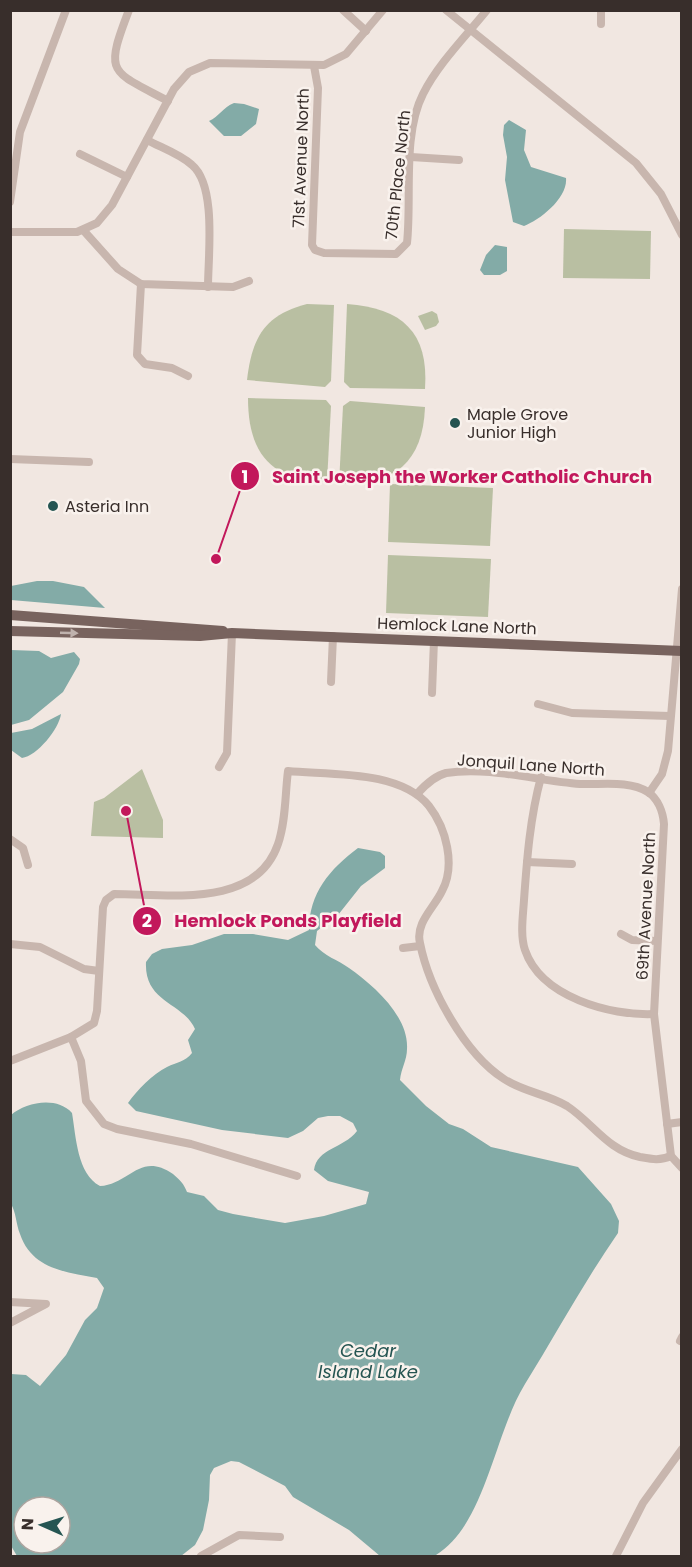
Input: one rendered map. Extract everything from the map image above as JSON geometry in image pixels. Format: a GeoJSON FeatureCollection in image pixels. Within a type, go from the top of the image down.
{"type":"FeatureCollection","features":[{"type":"Feature","properties":{"kind":"main road","name":"Hemlock Lane North"},"geometry":{"type":"LineString","coordinates":[[10,615],[200,628],[232,633]]}},
{"type":"Feature","properties":{"kind":"main road","name":"Hemlock Lane North"},"geometry":{"type":"LineString","coordinates":[[10,631],[200,636],[232,633],[333,636],[680,651]]}},
{"type":"Feature","properties":{"kind":"street"},"geometry":{"type":"LineString","coordinates":[[10,202],[20,132],[66,10]]}},
{"type":"Feature","properties":{"kind":"street"},"geometry":{"type":"LineString","coordinates":[[129,10],[114,52],[117,68],[127,79],[168,101]]}},
{"type":"Feature","properties":{"kind":"street"},"geometry":{"type":"LineString","coordinates":[[343,10],[366,31]]}},
{"type":"Feature","properties":{"kind":"street"},"geometry":{"type":"LineString","coordinates":[[10,231],[66,233],[84,231],[106,215],[180,80],[189,72],[210,63],[314,66],[335,61],[346,54],[383,10]]}},
{"type":"Feature","properties":{"kind":"street"},"geometry":{"type":"LineString","coordinates":[[446,10],[636,163],[674,211],[681,235]]}},
{"type":"Feature","properties":{"kind":"street","name":"70th Place North"},"geometry":{"type":"LineString","coordinates":[[396,254],[407,243],[414,120],[422,95],[487,10]]}},
{"type":"Feature","properties":{"kind":"street"},"geometry":{"type":"LineString","coordinates":[[601,10],[601,24]]}},
{"type":"Feature","properties":{"kind":"street","name":"71st Avenue North"},"geometry":{"type":"LineString","coordinates":[[314,66],[318,88],[311,239],[315,250],[324,253],[396,254]]}},
{"type":"Feature","properties":{"kind":"street"},"geometry":{"type":"LineString","coordinates":[[147,140],[193,165],[204,180],[208,198],[208,287]]}},
{"type":"Feature","properties":{"kind":"street"},"geometry":{"type":"LineString","coordinates":[[80,153],[127,177]]}},
{"type":"Feature","properties":{"kind":"street"},"geometry":{"type":"LineString","coordinates":[[411,157],[459,160]]}},
{"type":"Feature","properties":{"kind":"street"},"geometry":{"type":"LineString","coordinates":[[84,231],[118,269],[141,284],[233,287],[249,281]]}},
{"type":"Feature","properties":{"kind":"street"},"geometry":{"type":"LineString","coordinates":[[141,284],[137,355],[145,364],[172,368],[188,376]]}},
{"type":"Feature","properties":{"kind":"street"},"geometry":{"type":"LineString","coordinates":[[10,459],[89,462]]}},
{"type":"Feature","properties":{"kind":"street"},"geometry":{"type":"LineString","coordinates":[[649,793],[666,760],[680,651],[681,588]]}},
{"type":"Feature","properties":{"kind":"street"},"geometry":{"type":"LineString","coordinates":[[219,767],[227,753],[232,633]]}},
{"type":"Feature","properties":{"kind":"street"},"geometry":{"type":"LineString","coordinates":[[331,682],[333,636]]}},
{"type":"Feature","properties":{"kind":"street"},"geometry":{"type":"LineString","coordinates":[[432,693],[434,640]]}},
{"type":"Feature","properties":{"kind":"street"},"geometry":{"type":"LineString","coordinates":[[538,704],[572,713],[670,716]]}},
{"type":"Feature","properties":{"kind":"street"},"geometry":{"type":"LineString","coordinates":[[10,1061],[71,1037],[94,1023],[106,900],[114,894],[227,891],[254,879],[269,862],[278,845],[288,771],[391,781],[417,794],[428,804],[440,825],[448,868],[443,890],[421,925],[420,946],[443,1008],[492,1070],[517,1086],[567,1106],[617,1150],[652,1159],[671,1156],[681,1168]]}},
{"type":"Feature","properties":{"kind":"street","name":"Jonquil Lane North"},"geometry":{"type":"LineString","coordinates":[[417,794],[430,781],[446,773],[541,777],[579,784],[630,785],[649,793]]}},
{"type":"Feature","properties":{"kind":"street"},"geometry":{"type":"LineString","coordinates":[[541,777],[531,816],[527,862],[523,943],[529,959],[557,988],[579,1000],[618,1013],[654,1014]]}},
{"type":"Feature","properties":{"kind":"street","name":"69th Avenue North"},"geometry":{"type":"LineString","coordinates":[[649,793],[661,810],[664,824],[654,1014],[671,1156]]}},
{"type":"Feature","properties":{"kind":"street"},"geometry":{"type":"LineString","coordinates":[[10,839],[23,848],[28,865]]}},
{"type":"Feature","properties":{"kind":"street"},"geometry":{"type":"LineString","coordinates":[[527,862],[572,864]]}},
{"type":"Feature","properties":{"kind":"street"},"geometry":{"type":"LineString","coordinates":[[621,934],[632,940],[657,941]]}},
{"type":"Feature","properties":{"kind":"street"},"geometry":{"type":"LineString","coordinates":[[10,944],[40,947],[84,969],[99,971]]}},
{"type":"Feature","properties":{"kind":"street"},"geometry":{"type":"LineString","coordinates":[[404,948],[420,946]]}},
{"type":"Feature","properties":{"kind":"street"},"geometry":{"type":"LineString","coordinates":[[71,1037],[82,1067],[86,1101],[104,1124],[117,1129],[191,1143],[297,1176]]}},
{"type":"Feature","properties":{"kind":"street"},"geometry":{"type":"LineString","coordinates":[[667,1124],[681,1122]]}},
{"type":"Feature","properties":{"kind":"street"},"geometry":{"type":"LineString","coordinates":[[10,1302],[46,1304],[10,1323]]}},
{"type":"Feature","properties":{"kind":"street"},"geometry":{"type":"LineString","coordinates":[[616,1557],[643,1503],[681,1449]]}},
{"type":"Feature","properties":{"kind":"street"},"geometry":{"type":"LineString","coordinates":[[201,1557],[239,1535],[280,1537]]}},
{"type":"Feature","properties":{"kind":"green space"},"geometry":{"type":"Polygon","coordinates":[[[564,229],[651,231],[650,279],[563,278],[564,229]]]}},
{"type":"Feature","properties":{"kind":"green space"},"geometry":{"type":"Polygon","coordinates":[[[307,304],[334,305],[331,381],[325,387],[247,380],[252,352],[263,330],[280,315],[307,304]]]}},
{"type":"Feature","properties":{"kind":"green space"},"geometry":{"type":"Polygon","coordinates":[[[347,304],[383,311],[408,327],[417,338],[422,352],[425,389],[350,388],[344,382],[347,304]]]}},
{"type":"Feature","properties":{"kind":"green space"},"geometry":{"type":"Polygon","coordinates":[[[432,311],[437,314],[439,322],[436,326],[425,330],[418,316],[432,311]]]}},
{"type":"Feature","properties":{"kind":"green space"},"geometry":{"type":"Polygon","coordinates":[[[248,398],[326,400],[331,406],[327,482],[291,476],[266,460],[252,434],[248,398]]]}},
{"type":"Feature","properties":{"kind":"green space"},"geometry":{"type":"Polygon","coordinates":[[[350,401],[425,407],[423,427],[411,457],[401,467],[375,480],[339,484],[343,406],[350,401]]]}},
{"type":"Feature","properties":{"kind":"green space"},"geometry":{"type":"Polygon","coordinates":[[[390,484],[493,488],[490,546],[388,542],[390,484]]]}},
{"type":"Feature","properties":{"kind":"green space"},"geometry":{"type":"Polygon","coordinates":[[[388,555],[491,559],[488,617],[386,613],[388,555]]]}},
{"type":"Feature","properties":{"kind":"green space"},"geometry":{"type":"Polygon","coordinates":[[[142,769],[163,820],[163,838],[91,836],[94,802],[104,798],[142,769]]]}},
{"type":"Feature","properties":{"kind":"water"},"geometry":{"type":"Polygon","coordinates":[[[234,103],[259,109],[256,124],[241,136],[224,136],[209,121],[234,103]]]}},
{"type":"Feature","properties":{"kind":"water"},"geometry":{"type":"Polygon","coordinates":[[[509,120],[526,130],[524,150],[531,167],[566,178],[563,193],[552,207],[538,219],[524,226],[513,222],[505,180],[507,157],[503,135],[504,125],[509,120]]]}},
{"type":"Feature","properties":{"kind":"water"},"geometry":{"type":"Polygon","coordinates":[[[495,245],[507,247],[507,271],[500,275],[484,275],[480,270],[486,255],[495,245]]]}},
{"type":"Feature","properties":{"kind":"water"},"geometry":{"type":"Polygon","coordinates":[[[37,581],[53,581],[84,587],[105,608],[11,600],[11,586],[37,581]]]}},
{"type":"Feature","properties":{"kind":"water"},"geometry":{"type":"Polygon","coordinates":[[[11,650],[39,651],[51,658],[74,652],[80,659],[63,692],[29,720],[11,725],[11,650]]]}},
{"type":"Feature","properties":{"kind":"water"},"geometry":{"type":"Polygon","coordinates":[[[61,714],[52,734],[34,752],[22,758],[11,750],[11,733],[32,729],[61,714]]]}},
{"type":"Feature","properties":{"kind":"water","name":"Cedar Island Lake"},"geometry":{"type":"Polygon","coordinates":[[[358,848],[380,852],[385,856],[385,868],[361,886],[338,915],[317,931],[315,945],[368,983],[396,1013],[406,1037],[407,1049],[400,1080],[426,1106],[449,1124],[463,1129],[491,1147],[578,1167],[611,1204],[619,1221],[618,1233],[514,1404],[488,1477],[467,1522],[453,1541],[436,1555],[380,1556],[349,1530],[293,1497],[285,1486],[239,1462],[231,1461],[214,1468],[210,1475],[209,1500],[203,1530],[195,1545],[181,1556],[17,1556],[72,1555],[72,1495],[12,1495],[12,1547],[10,1544],[11,1374],[26,1375],[40,1386],[66,1355],[85,1320],[97,1308],[104,1288],[97,1278],[62,1271],[41,1262],[25,1246],[11,1204],[11,1115],[33,1104],[50,1103],[66,1108],[72,1113],[82,1164],[86,1173],[100,1186],[110,1184],[143,1167],[162,1168],[178,1178],[187,1192],[204,1196],[218,1210],[285,1223],[324,1216],[366,1204],[369,1192],[328,1181],[314,1170],[320,1157],[345,1142],[357,1131],[353,1123],[340,1116],[318,1118],[303,1131],[288,1138],[222,1130],[136,1111],[128,1103],[156,1074],[184,1060],[192,1053],[188,1040],[195,1029],[182,1013],[165,1001],[151,986],[147,976],[146,962],[152,954],[162,949],[192,945],[224,934],[253,934],[288,940],[309,930],[317,893],[339,864],[358,848]]]}},
{"type":"Feature","properties":{"kind":"place","name":"Maple Grove Junior High"},"geometry":{"type":"Point","coordinates":[455,423]}},
{"type":"Feature","properties":{"kind":"place","name":"Asteria Inn"},"geometry":{"type":"Point","coordinates":[53,506]}},
{"type":"Feature","properties":{"kind":"place","name":"Saint Joseph the Worker Catholic Church"},"geometry":{"type":"Point","coordinates":[216,559]}},
{"type":"Feature","properties":{"kind":"place","name":"Hemlock Ponds Playfield"},"geometry":{"type":"Point","coordinates":[126,811]}}]}
